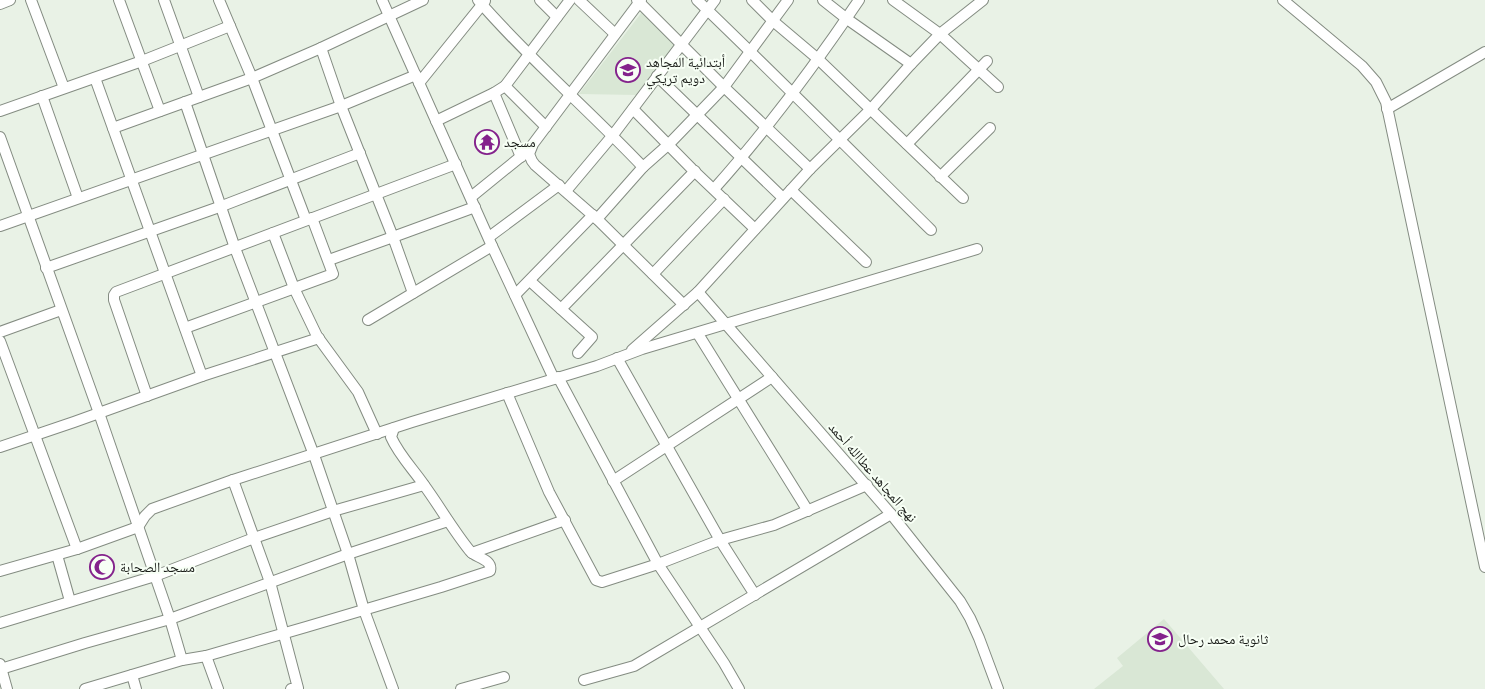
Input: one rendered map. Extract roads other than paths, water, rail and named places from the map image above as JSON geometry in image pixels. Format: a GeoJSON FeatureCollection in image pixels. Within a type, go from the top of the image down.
{"type":"FeatureCollection","features":[{"type":"Feature","properties":{"kind":"street"},"geometry":{"type":"LineString","coordinates":[[0,4],[10,0]]}},
{"type":"Feature","properties":{"kind":"street"},"geometry":{"type":"LineString","coordinates":[[32,0],[64,88]]}},
{"type":"Feature","properties":{"kind":"street"},"geometry":{"type":"LineString","coordinates":[[119,0],[160,111]]}},
{"type":"Feature","properties":{"kind":"street"},"geometry":{"type":"LineString","coordinates":[[164,0],[200,97]]}},
{"type":"Feature","properties":{"kind":"street"},"geometry":{"type":"LineString","coordinates":[[185,328],[334,274],[290,179],[252,78],[219,0]]}},
{"type":"Feature","properties":{"kind":"street"},"geometry":{"type":"LineString","coordinates":[[382,0],[490,242],[556,378],[658,564],[724,663],[739,689]]}},
{"type":"Feature","properties":{"kind":"street"},"geometry":{"type":"LineString","coordinates":[[113,128],[252,78],[423,0]]}},
{"type":"Feature","properties":{"kind":"street"},"geometry":{"type":"LineString","coordinates":[[540,0],[557,17]]}},
{"type":"Feature","properties":{"kind":"street"},"geometry":{"type":"LineString","coordinates":[[436,121],[505,86],[570,0]]}},
{"type":"Feature","properties":{"kind":"street"},"geometry":{"type":"LineString","coordinates":[[579,0],[616,34]]}},
{"type":"Feature","properties":{"kind":"street"},"geometry":{"type":"LineString","coordinates":[[697,0],[931,230]]}},
{"type":"Feature","properties":{"kind":"street"},"geometry":{"type":"LineString","coordinates":[[368,320],[490,242],[562,188],[613,135],[715,0]]}},
{"type":"Feature","properties":{"kind":"street"},"geometry":{"type":"LineString","coordinates":[[752,0],[773,21],[818,59],[963,198]]}},
{"type":"Feature","properties":{"kind":"street"},"geometry":{"type":"LineString","coordinates":[[515,295],[643,167],[669,144],[724,87],[788,0]]}},
{"type":"Feature","properties":{"kind":"street"},"geometry":{"type":"LineString","coordinates":[[823,0],[911,64]]}},
{"type":"Feature","properties":{"kind":"street"},"geometry":{"type":"LineString","coordinates":[[714,189],[766,127],[818,59],[859,0]]}},
{"type":"Feature","properties":{"kind":"street"},"geometry":{"type":"LineString","coordinates":[[893,0],[940,34],[998,88]]}},
{"type":"Feature","properties":{"kind":"street"},"geometry":{"type":"LineString","coordinates":[[628,354],[698,292],[810,169],[871,109],[940,34],[983,0]]}},
{"type":"Feature","properties":{"kind":"street"},"geometry":{"type":"LineString","coordinates":[[1283,0],[1366,70],[1376,82],[1386,102],[1485,567]]}},
{"type":"Feature","properties":{"kind":"street"},"geometry":{"type":"LineString","coordinates":[[471,197],[525,154],[639,1],[724,87],[810,169]]}},
{"type":"Feature","properties":{"kind":"street"},"geometry":{"type":"LineString","coordinates":[[0,226],[417,79],[482,2],[529,53],[643,167]]}},
{"type":"Feature","properties":{"kind":"street"},"geometry":{"type":"LineString","coordinates":[[0,111],[142,61],[230,26]]}},
{"type":"Feature","properties":{"kind":"street"},"geometry":{"type":"LineString","coordinates":[[321,48],[341,106],[413,293]]}},
{"type":"Feature","properties":{"kind":"street"},"geometry":{"type":"LineString","coordinates":[[1387,109],[1485,52]]}},
{"type":"Feature","properties":{"kind":"street"},"geometry":{"type":"LineString","coordinates":[[907,144],[987,61]]}},
{"type":"Feature","properties":{"kind":"street"},"geometry":{"type":"LineString","coordinates":[[657,76],[783,198]]}},
{"type":"Feature","properties":{"kind":"street"},"geometry":{"type":"LineString","coordinates":[[95,78],[202,376]]}},
{"type":"Feature","properties":{"kind":"street"},"geometry":{"type":"LineString","coordinates":[[505,86],[546,127]]}},
{"type":"Feature","properties":{"kind":"street"},"geometry":{"type":"LineString","coordinates":[[494,93],[525,154],[529,154],[532,161],[595,217],[684,305]]}},
{"type":"Feature","properties":{"kind":"street"},"geometry":{"type":"LineString","coordinates":[[42,96],[78,198]]}},
{"type":"Feature","properties":{"kind":"street"},"geometry":{"type":"LineString","coordinates":[[185,102],[235,248],[314,454],[348,554],[364,610],[393,689]]}},
{"type":"Feature","properties":{"kind":"street"},"geometry":{"type":"LineString","coordinates":[[633,109],[755,229]]}},
{"type":"Feature","properties":{"kind":"street"},"geometry":{"type":"LineString","coordinates":[[940,177],[990,128]]}},
{"type":"Feature","properties":{"kind":"street"},"geometry":{"type":"LineString","coordinates":[[0,136],[170,619],[182,660]]}},
{"type":"Feature","properties":{"kind":"street"},"geometry":{"type":"LineString","coordinates":[[46,268],[222,206],[360,153]]}},
{"type":"Feature","properties":{"kind":"street"},"geometry":{"type":"LineString","coordinates":[[147,396],[114,300],[114,295],[119,290],[456,164]]}},
{"type":"Feature","properties":{"kind":"street"},"geometry":{"type":"LineString","coordinates":[[561,309],[695,171]]}},
{"type":"Feature","properties":{"kind":"street"},"geometry":{"type":"LineString","coordinates":[[791,190],[866,262]]}},
{"type":"Feature","properties":{"kind":"street"},"geometry":{"type":"LineString","coordinates":[[653,274],[724,199]]}},
{"type":"Feature","properties":{"kind":"street"},"geometry":{"type":"LineString","coordinates":[[329,260],[475,207]]}},
{"type":"Feature","properties":{"kind":"street"},"geometry":{"type":"LineString","coordinates":[[273,233],[294,288],[318,338],[358,392],[377,434]]}},
{"type":"Feature","properties":{"kind":"street"},"geometry":{"type":"LineString","coordinates":[[0,571],[77,549],[138,528],[152,509],[233,480],[628,354],[977,249]]}},
{"type":"Feature","properties":{"kind":"street"},"geometry":{"type":"LineString","coordinates":[[530,280],[592,337],[578,353]]}},
{"type":"Feature","properties":{"kind":"street","name":"نهج المجاهد عطاالله أحمد"},"geometry":{"type":"LineString","coordinates":[[698,292],[891,514],[960,602],[980,638],[998,689]]}},
{"type":"Feature","properties":{"kind":"street"},"geometry":{"type":"LineString","coordinates":[[0,332],[61,310]]}},
{"type":"Feature","properties":{"kind":"street"},"geometry":{"type":"LineString","coordinates":[[698,334],[808,511]]}},
{"type":"Feature","properties":{"kind":"street"},"geometry":{"type":"LineString","coordinates":[[0,447],[202,376],[318,338]]}},
{"type":"Feature","properties":{"kind":"street"},"geometry":{"type":"LineString","coordinates":[[0,341],[77,549]]}},
{"type":"Feature","properties":{"kind":"street"},"geometry":{"type":"LineString","coordinates":[[617,358],[720,540],[755,595]]}},
{"type":"Feature","properties":{"kind":"street"},"geometry":{"type":"LineString","coordinates":[[613,481],[772,376]]}},
{"type":"Feature","properties":{"kind":"street"},"geometry":{"type":"LineString","coordinates":[[507,393],[549,492],[596,580],[602,582],[658,564],[720,540],[774,525],[867,486]]}},
{"type":"Feature","properties":{"kind":"street"},"geometry":{"type":"LineString","coordinates":[[85,689],[364,610],[490,570],[491,566],[489,563],[472,553],[395,447],[391,437],[394,428]]}},
{"type":"Feature","properties":{"kind":"street"},"geometry":{"type":"LineString","coordinates":[[233,480],[270,582],[298,688],[291,689]]}},
{"type":"Feature","properties":{"kind":"street"},"geometry":{"type":"LineString","coordinates":[[0,623],[155,576],[254,538],[424,485]]}},
{"type":"Feature","properties":{"kind":"street"},"geometry":{"type":"LineString","coordinates":[[584,680],[634,666],[891,514]]}},
{"type":"Feature","properties":{"kind":"street"},"geometry":{"type":"LineString","coordinates":[[472,553],[565,520]]}},
{"type":"Feature","properties":{"kind":"street"},"geometry":{"type":"LineString","coordinates":[[7,689],[1,666],[170,619],[348,554],[448,521]]}},
{"type":"Feature","properties":{"kind":"street"},"geometry":{"type":"LineString","coordinates":[[57,554],[70,601]]}},
{"type":"Feature","properties":{"kind":"street"},"geometry":{"type":"LineString","coordinates":[[206,656],[218,689]]}},
{"type":"Feature","properties":{"kind":"street"},"geometry":{"type":"LineString","coordinates":[[132,675],[136,689]]}},
{"type":"Feature","properties":{"kind":"street"},"geometry":{"type":"LineString","coordinates":[[461,689],[504,677]]}},
{"type":"Feature","properties":{"kind":"place","name":"أبتدائية المجاهد دويم تريكي"},"geometry":{"type":"Point","coordinates":[628,70]}},
{"type":"Feature","properties":{"kind":"place","name":"مسجد"},"geometry":{"type":"Point","coordinates":[487,142]}},
{"type":"Feature","properties":{"kind":"place","name":"مسجد الصحابة"},"geometry":{"type":"Point","coordinates":[102,567]}},
{"type":"Feature","properties":{"kind":"place","name":"ثانوية محمد رحال"},"geometry":{"type":"Point","coordinates":[1160,639]}}]}
